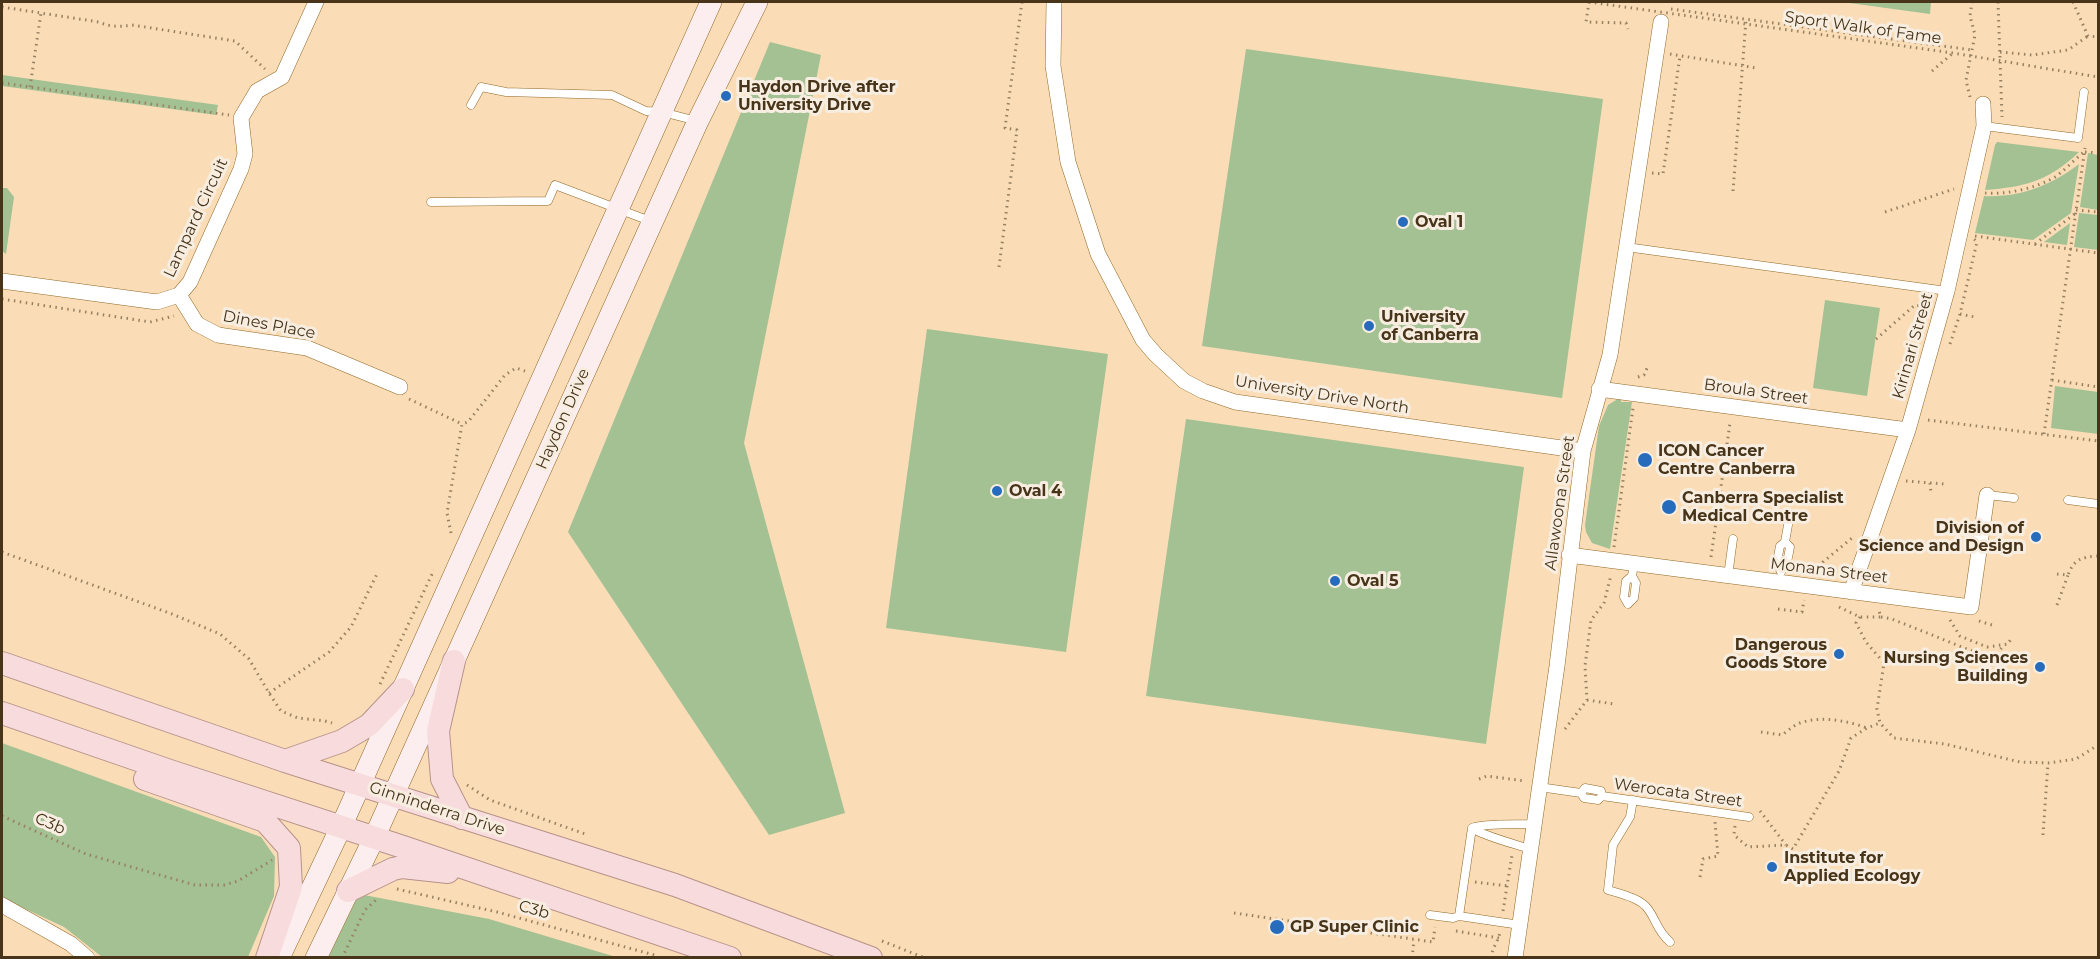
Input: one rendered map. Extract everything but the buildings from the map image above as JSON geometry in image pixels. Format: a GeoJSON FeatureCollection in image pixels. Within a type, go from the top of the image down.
{"type":"FeatureCollection","features":[{"type":"Feature","properties":{"kind":"main road"},"geometry":{"type":"LineString","coordinates":[[279,957],[360,785],[711,2]]}},
{"type":"Feature","properties":{"kind":"main road","name":"Haydon Drive"},"geometry":{"type":"LineString","coordinates":[[316,957],[374,838],[698,121],[757,2]]}},
{"type":"Feature","properties":{"kind":"main road"},"geometry":{"type":"LineString","coordinates":[[454,661],[438,731],[442,779],[462,818]]}},
{"type":"Feature","properties":{"kind":"main road","name":"Ginninderra Drive"},"geometry":{"type":"LineString","coordinates":[[2,663],[285,761],[675,885],[871,957]]}},
{"type":"Feature","properties":{"kind":"main road"},"geometry":{"type":"LineString","coordinates":[[285,761],[342,741],[369,725],[403,689]]}},
{"type":"Feature","properties":{"kind":"main road"},"geometry":{"type":"LineString","coordinates":[[2,713],[730,957]]}},
{"type":"Feature","properties":{"kind":"main road"},"geometry":{"type":"LineString","coordinates":[[2,722],[66,752],[265,821],[289,848],[291,887],[267,957]]}},
{"type":"Feature","properties":{"kind":"main road"},"geometry":{"type":"LineString","coordinates":[[348,891],[385,872],[402,867],[488,877]]}},
{"type":"Feature","properties":{"kind":"street","name":"Lampard Circuit"},"geometry":{"type":"LineString","coordinates":[[2,281],[157,302],[178,295],[190,282],[241,170],[245,154],[241,118],[257,91],[282,77],[316,2]]}},
{"type":"Feature","properties":{"kind":"street","name":"University Drive North"},"geometry":{"type":"LineString","coordinates":[[1054,2],[1053,66],[1068,162],[1098,254],[1143,340],[1184,381],[1203,391],[1235,402],[1583,451]]}},
{"type":"Feature","properties":{"kind":"street","name":"Allawoona Street"},"geometry":{"type":"LineString","coordinates":[[1515,957],[1557,666],[1583,451],[1610,356],[1662,15]]}},
{"type":"Feature","properties":{"kind":"street","name":"Kirinari Street"},"geometry":{"type":"LineString","coordinates":[[1851,592],[1908,430],[1941,290],[1984,126],[1976,101]]}},
{"type":"Feature","properties":{"kind":"street","name":"Dines Place"},"geometry":{"type":"LineString","coordinates":[[178,295],[197,324],[218,335],[307,348],[400,387]]}},
{"type":"Feature","properties":{"kind":"street","name":"Broula Street"},"geometry":{"type":"LineString","coordinates":[[1599,389],[1908,430]]}},
{"type":"Feature","properties":{"kind":"street","name":"Monana Street"},"geometry":{"type":"LineString","coordinates":[[1569,555],[1633,570],[1728,576],[1780,576],[1851,592],[1971,607],[1987,495]]}},
{"type":"Feature","properties":{"kind":"street"},"geometry":{"type":"LineString","coordinates":[[2,905],[71,944],[87,957]]}},
{"type":"Feature","properties":{"kind":"lane"},"geometry":{"type":"LineString","coordinates":[[471,105],[481,87],[506,92],[612,95],[645,111],[662,112],[698,121]]}},
{"type":"Feature","properties":{"kind":"lane"},"geometry":{"type":"LineString","coordinates":[[1984,126],[2078,138],[2084,92]]}},
{"type":"Feature","properties":{"kind":"lane"},"geometry":{"type":"LineString","coordinates":[[431,202],[548,201],[555,185],[652,222]]}},
{"type":"Feature","properties":{"kind":"lane"},"geometry":{"type":"LineString","coordinates":[[1626,247],[1941,290]]}},
{"type":"Feature","properties":{"kind":"lane"},"geometry":{"type":"LineString","coordinates":[[1987,495],[2014,498]]}},
{"type":"Feature","properties":{"kind":"lane"},"geometry":{"type":"LineString","coordinates":[[2068,500],[2098,504]]}},
{"type":"Feature","properties":{"kind":"lane"},"geometry":{"type":"LineString","coordinates":[[1780,576],[1777,562],[1779,546],[1785,542],[1788,525]]}},
{"type":"Feature","properties":{"kind":"lane"},"geometry":{"type":"LineString","coordinates":[[1728,576],[1733,539]]}},
{"type":"Feature","properties":{"kind":"lane","name":"Werocata Street"},"geometry":{"type":"LineString","coordinates":[[1539,785],[1581,793],[1584,798],[1598,800],[1602,796],[1749,816]]}},
{"type":"Feature","properties":{"kind":"lane"},"geometry":{"type":"LineString","coordinates":[[1633,800],[1630,817],[1613,845],[1608,890],[1637,900],[1647,908],[1659,931],[1670,942]]}},
{"type":"Feature","properties":{"kind":"lane"},"geometry":{"type":"LineString","coordinates":[[1472,828],[1480,824],[1494,826],[1534,824]]}},
{"type":"Feature","properties":{"kind":"lane"},"geometry":{"type":"LineString","coordinates":[[1472,828],[1480,834],[1530,849]]}},
{"type":"Feature","properties":{"kind":"lane"},"geometry":{"type":"LineString","coordinates":[[1460,916],[1472,828]]}},
{"type":"Feature","properties":{"kind":"lane"},"geometry":{"type":"LineString","coordinates":[[1430,915],[1453,918],[1460,916],[1520,925]]}},
{"type":"Feature","properties":{"kind":"path"},"geometry":{"type":"LineString","coordinates":[[999,267],[1017,130],[1005,128],[1022,2]]}},
{"type":"Feature","properties":{"kind":"path"},"geometry":{"type":"LineString","coordinates":[[1589,2],[1586,22],[1626,23],[1628,29]]}},
{"type":"Feature","properties":{"kind":"path","name":"Sport Walk of Fame"},"geometry":{"type":"LineString","coordinates":[[1589,2],[1953,53],[2098,77]]}},
{"type":"Feature","properties":{"kind":"path"},"geometry":{"type":"LineString","coordinates":[[1972,2],[1970,16],[1975,35],[1966,80],[1976,101]]}},
{"type":"Feature","properties":{"kind":"path"},"geometry":{"type":"LineString","coordinates":[[1998,2],[2002,117]]}},
{"type":"Feature","properties":{"kind":"path"},"geometry":{"type":"LineString","coordinates":[[2073,2],[2088,36]]}},
{"type":"Feature","properties":{"kind":"path"},"geometry":{"type":"LineString","coordinates":[[2,8],[121,27],[132,25],[235,41],[270,75]]}},
{"type":"Feature","properties":{"kind":"path"},"geometry":{"type":"LineString","coordinates":[[30,87],[41,13]]}},
{"type":"Feature","properties":{"kind":"path"},"geometry":{"type":"LineString","coordinates":[[1662,15],[1746,20],[1972,50]]}},
{"type":"Feature","properties":{"kind":"path"},"geometry":{"type":"LineString","coordinates":[[1733,191],[1746,20]]}},
{"type":"Feature","properties":{"kind":"path"},"geometry":{"type":"LineString","coordinates":[[2000,52],[2032,55],[2068,50],[2088,36],[2098,37]]}},
{"type":"Feature","properties":{"kind":"path"},"geometry":{"type":"LineString","coordinates":[[1656,52],[1756,68]]}},
{"type":"Feature","properties":{"kind":"path"},"geometry":{"type":"LineString","coordinates":[[1932,71],[1953,53]]}},
{"type":"Feature","properties":{"kind":"path"},"geometry":{"type":"LineString","coordinates":[[1651,173],[1663,174],[1680,56]]}},
{"type":"Feature","properties":{"kind":"path"},"geometry":{"type":"LineString","coordinates":[[2,83],[231,115]]}},
{"type":"Feature","properties":{"kind":"path"},"geometry":{"type":"LineString","coordinates":[[2044,434],[2085,152],[2078,138]]}},
{"type":"Feature","properties":{"kind":"path"},"geometry":{"type":"LineString","coordinates":[[1980,193],[1995,194],[2033,186],[2054,177],[2085,152],[2098,153]]}},
{"type":"Feature","properties":{"kind":"path"},"geometry":{"type":"LineString","coordinates":[[1885,212],[1956,189],[1954,199]]}},
{"type":"Feature","properties":{"kind":"path"},"geometry":{"type":"LineString","coordinates":[[2035,244],[2076,211],[2098,212]]}},
{"type":"Feature","properties":{"kind":"path"},"geometry":{"type":"LineString","coordinates":[[1970,236],[2098,253]]}},
{"type":"Feature","properties":{"kind":"path"},"geometry":{"type":"LineString","coordinates":[[1876,339],[1915,305],[1929,307],[1941,290]]}},
{"type":"Feature","properties":{"kind":"path"},"geometry":{"type":"LineString","coordinates":[[2,299],[150,322],[190,312]]}},
{"type":"Feature","properties":{"kind":"path"},"geometry":{"type":"LineString","coordinates":[[1960,314],[1975,317]]}},
{"type":"Feature","properties":{"kind":"path"},"geometry":{"type":"LineString","coordinates":[[400,387],[401,396],[462,424],[468,422],[505,375],[516,368],[525,371]]}},
{"type":"Feature","properties":{"kind":"path"},"geometry":{"type":"LineString","coordinates":[[2052,380],[2098,387]]}},
{"type":"Feature","properties":{"kind":"path"},"geometry":{"type":"LineString","coordinates":[[1614,545],[1634,400]]}},
{"type":"Feature","properties":{"kind":"path"},"geometry":{"type":"LineString","coordinates":[[1925,419],[2098,441]]}},
{"type":"Feature","properties":{"kind":"path"},"geometry":{"type":"LineString","coordinates":[[1711,559],[1730,423],[1718,422]]}},
{"type":"Feature","properties":{"kind":"path"},"geometry":{"type":"LineString","coordinates":[[451,533],[447,513],[462,424]]}},
{"type":"Feature","properties":{"kind":"path"},"geometry":{"type":"LineString","coordinates":[[1909,472],[1906,482],[1944,484]]}},
{"type":"Feature","properties":{"kind":"path"},"geometry":{"type":"LineString","coordinates":[[1930,483],[1931,493]]}},
{"type":"Feature","properties":{"kind":"path"},"geometry":{"type":"LineString","coordinates":[[1816,574],[1823,562],[1857,534]]}},
{"type":"Feature","properties":{"kind":"path"},"geometry":{"type":"LineString","coordinates":[[2,552],[172,614],[220,634],[249,660],[281,711],[298,718],[333,724]]}},
{"type":"Feature","properties":{"kind":"path"},"geometry":{"type":"LineString","coordinates":[[2057,605],[2072,564],[2086,557],[2098,556]]}},
{"type":"Feature","properties":{"kind":"path"},"geometry":{"type":"LineString","coordinates":[[378,688],[436,564]]}},
{"type":"Feature","properties":{"kind":"path"},"geometry":{"type":"LineString","coordinates":[[269,693],[328,652],[351,627],[378,572]]}},
{"type":"Feature","properties":{"kind":"path"},"geometry":{"type":"LineString","coordinates":[[2057,574],[2068,575]]}},
{"type":"Feature","properties":{"kind":"path"},"geometry":{"type":"LineString","coordinates":[[1562,732],[1587,700],[1585,666],[1591,620],[1604,603],[1610,582]]}},
{"type":"Feature","properties":{"kind":"path"},"geometry":{"type":"LineString","coordinates":[[1830,603],[1860,617],[1856,623],[1866,642],[1884,663],[1878,709],[1880,723],[1894,738],[1945,744],[2020,762],[2048,763],[2076,759],[2098,745]]}},
{"type":"Feature","properties":{"kind":"path"},"geometry":{"type":"LineString","coordinates":[[1778,609],[1802,612]]}},
{"type":"Feature","properties":{"kind":"path"},"geometry":{"type":"LineString","coordinates":[[1946,613],[1959,636],[1987,647],[2008,644],[2011,639]]}},
{"type":"Feature","properties":{"kind":"path"},"geometry":{"type":"LineString","coordinates":[[1881,617],[1892,619],[1992,659],[2004,645]]}},
{"type":"Feature","properties":{"kind":"path"},"geometry":{"type":"LineString","coordinates":[[1587,700],[1614,704]]}},
{"type":"Feature","properties":{"kind":"path"},"geometry":{"type":"LineString","coordinates":[[1761,732],[1782,735],[1802,722],[1816,720],[1845,722],[1867,728]]}},
{"type":"Feature","properties":{"kind":"path"},"geometry":{"type":"LineString","coordinates":[[1761,811],[1786,845],[1793,849],[1839,771],[1851,738],[1880,723]]}},
{"type":"Feature","properties":{"kind":"path"},"geometry":{"type":"LineString","coordinates":[[2043,835],[2048,763]]}},
{"type":"Feature","properties":{"kind":"path"},"geometry":{"type":"LineString","coordinates":[[1479,779],[1487,776],[1539,785]]}},
{"type":"Feature","properties":{"kind":"path"},"geometry":{"type":"LineString","coordinates":[[1700,877],[1702,859],[1718,856],[1714,812]]}},
{"type":"Feature","properties":{"kind":"path"},"geometry":{"type":"LineString","coordinates":[[1736,815],[1734,835],[1748,847],[1786,845]]}},
{"type":"Feature","properties":{"kind":"path","name":"C3b"},"geometry":{"type":"LineString","coordinates":[[2,816],[86,854],[195,885],[224,885],[238,881],[260,868]]}},
{"type":"Feature","properties":{"kind":"path"},"geometry":{"type":"LineString","coordinates":[[1465,876],[1525,889]]}},
{"type":"Feature","properties":{"kind":"path","name":"C3b"},"geometry":{"type":"LineString","coordinates":[[395,888],[497,912],[665,957]]}},
{"type":"Feature","properties":{"kind":"path"},"geometry":{"type":"LineString","coordinates":[[342,957],[365,910],[378,898]]}},
{"type":"Feature","properties":{"kind":"path"},"geometry":{"type":"LineString","coordinates":[[1234,913],[1433,942],[1435,927],[1498,940],[1491,957]]}},
{"type":"Feature","properties":{"kind":"path"},"geometry":{"type":"LineString","coordinates":[[1412,957],[1414,940]]}},
{"type":"Feature","properties":{"kind":"green space"},"geometry":{"type":"Polygon","coordinates":[[[1842,2],[1931,2],[1930,14],[1842,2]]]}},
{"type":"Feature","properties":{"kind":"green space"},"geometry":{"type":"Polygon","coordinates":[[[770,42],[821,55],[744,443],[845,813],[769,835],[568,532],[770,42]]]}},
{"type":"Feature","properties":{"kind":"green space","name":"Oval 1"},"geometry":{"type":"Polygon","coordinates":[[[1246,49],[1603,99],[1562,398],[1202,346],[1246,49]]]}},
{"type":"Feature","properties":{"kind":"green space"},"geometry":{"type":"Polygon","coordinates":[[[2,75],[218,105],[216,115],[2,86],[2,75]]]}},
{"type":"Feature","properties":{"kind":"green space"},"geometry":{"type":"Polygon","coordinates":[[[1997,142],[2079,152],[2057,170],[2036,181],[1985,190],[1997,142]]]}},
{"type":"Feature","properties":{"kind":"green space"},"geometry":{"type":"Polygon","coordinates":[[[2088,153],[2098,155],[2098,210],[2080,207],[2088,153]]]}},
{"type":"Feature","properties":{"kind":"green space"},"geometry":{"type":"Polygon","coordinates":[[[2079,164],[2071,213],[2033,240],[1975,233],[1984,196],[2010,195],[2035,189],[2079,164]]]}},
{"type":"Feature","properties":{"kind":"green space"},"geometry":{"type":"Polygon","coordinates":[[[2,188],[7,188],[14,197],[6,254],[2,251],[2,188]]]}},
{"type":"Feature","properties":{"kind":"green space"},"geometry":{"type":"Polygon","coordinates":[[[2079,213],[2098,215],[2098,250],[2074,247],[2079,213]]]}},
{"type":"Feature","properties":{"kind":"green space"},"geometry":{"type":"Polygon","coordinates":[[[2070,223],[2067,245],[2044,242],[2070,223]]]}},
{"type":"Feature","properties":{"kind":"green space"},"geometry":{"type":"Polygon","coordinates":[[[1825,300],[1880,308],[1867,396],[1813,388],[1825,300]]]}},
{"type":"Feature","properties":{"kind":"green space","name":"Oval 4"},"geometry":{"type":"Polygon","coordinates":[[[927,329],[1108,354],[1066,652],[886,628],[927,329]]]}},
{"type":"Feature","properties":{"kind":"green space"},"geometry":{"type":"Polygon","coordinates":[[[2055,386],[2098,392],[2098,434],[2051,428],[2055,386]]]}},
{"type":"Feature","properties":{"kind":"green space"},"geometry":{"type":"Polygon","coordinates":[[[1621,397],[1621,402],[1632,402],[1610,549],[1592,543],[1585,525],[1599,426],[1608,405],[1621,397]]]}},
{"type":"Feature","properties":{"kind":"green space","name":"Oval 5"},"geometry":{"type":"Polygon","coordinates":[[[1186,419],[1524,467],[1486,744],[1146,696],[1186,419]]]}},
{"type":"Feature","properties":{"kind":"green space"},"geometry":{"type":"Polygon","coordinates":[[[2,743],[261,837],[275,857],[274,896],[248,957],[102,957],[64,927],[2,898],[2,743]]]}},
{"type":"Feature","properties":{"kind":"green space"},"geometry":{"type":"Polygon","coordinates":[[[359,894],[489,919],[616,957],[328,958],[359,894]]]}},
{"type":"Feature","properties":{"kind":"place","name":"Haydon Drive after University Drive"},"geometry":{"type":"Point","coordinates":[726,96]}},
{"type":"Feature","properties":{"kind":"place","name":"Oval 1"},"geometry":{"type":"Point","coordinates":[1403,222]}},
{"type":"Feature","properties":{"kind":"place","name":"University of Canberra"},"geometry":{"type":"Point","coordinates":[1369,326]}},
{"type":"Feature","properties":{"kind":"place","name":"ICON Cancer Centre Canberra"},"geometry":{"type":"Point","coordinates":[1645,460]}},
{"type":"Feature","properties":{"kind":"place","name":"Oval 4"},"geometry":{"type":"Point","coordinates":[997,491]}},
{"type":"Feature","properties":{"kind":"place","name":"Canberra Specialist Medical Centre"},"geometry":{"type":"Point","coordinates":[1669,507]}},
{"type":"Feature","properties":{"kind":"place","name":"Division of Science and Design"},"geometry":{"type":"Point","coordinates":[2036,537]}},
{"type":"Feature","properties":{"kind":"place","name":"Oval 5"},"geometry":{"type":"Point","coordinates":[1335,581]}},
{"type":"Feature","properties":{"kind":"place","name":"Dangerous Goods Store"},"geometry":{"type":"Point","coordinates":[1839,654]}},
{"type":"Feature","properties":{"kind":"place","name":"Nursing Sciences Building"},"geometry":{"type":"Point","coordinates":[2040,667]}},
{"type":"Feature","properties":{"kind":"place","name":"Institute for Applied Ecology"},"geometry":{"type":"Point","coordinates":[1772,867]}},
{"type":"Feature","properties":{"kind":"place","name":"GP Super Clinic"},"geometry":{"type":"Point","coordinates":[1277,927]}}]}
